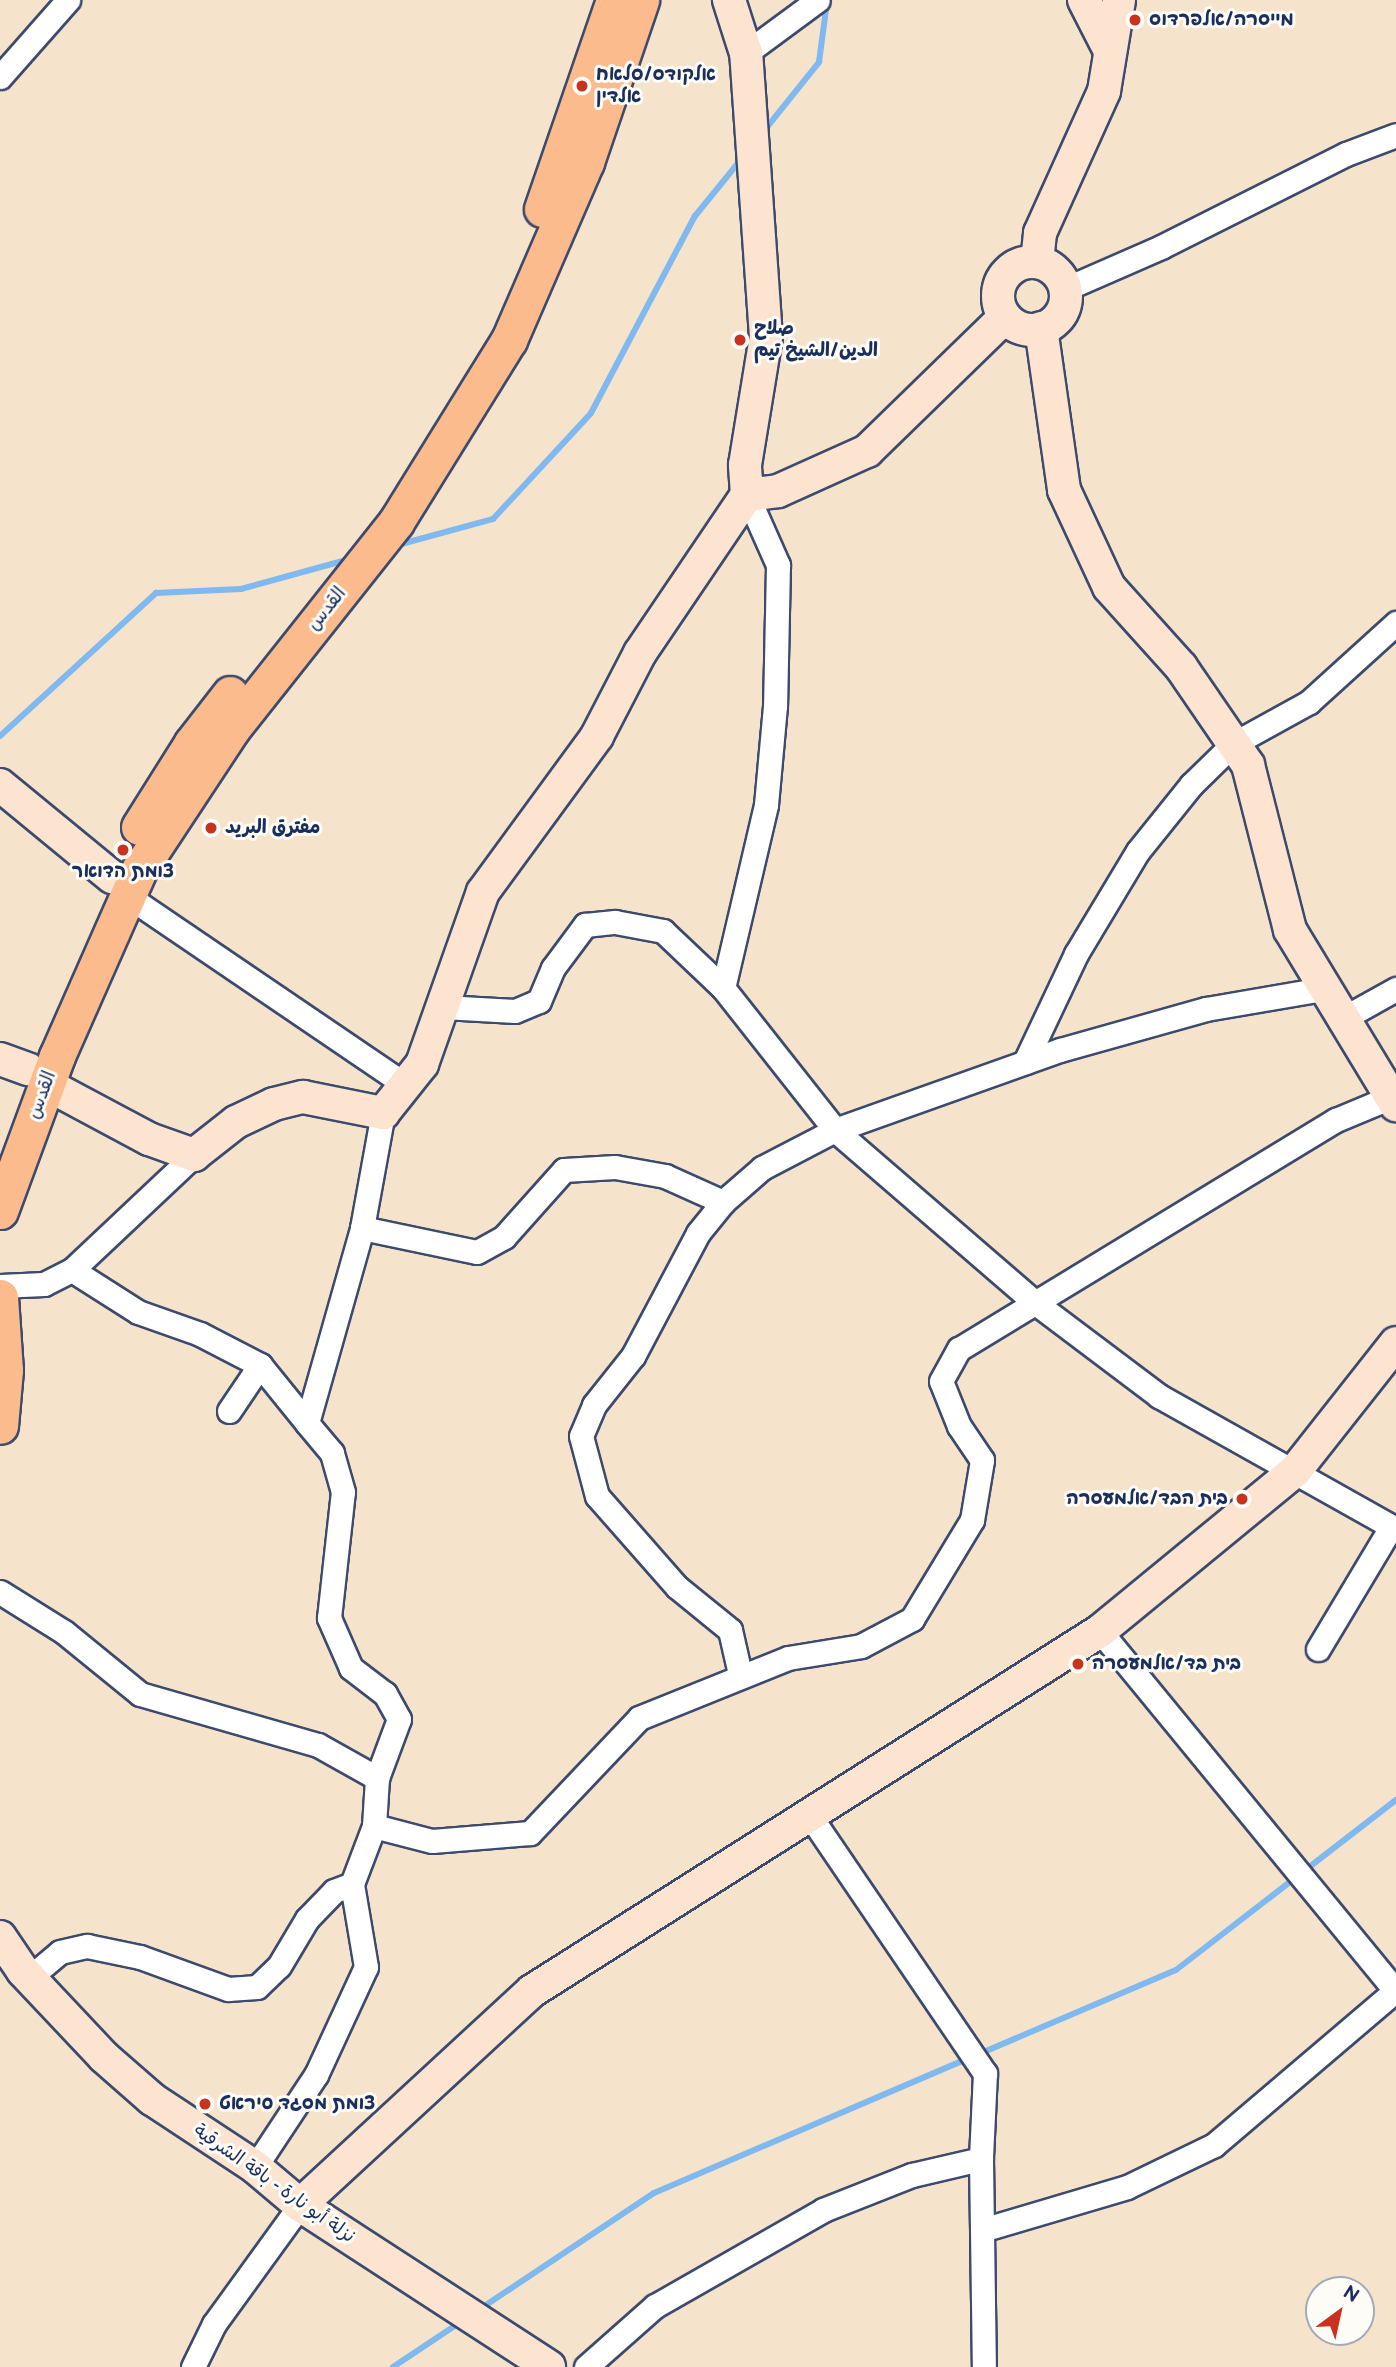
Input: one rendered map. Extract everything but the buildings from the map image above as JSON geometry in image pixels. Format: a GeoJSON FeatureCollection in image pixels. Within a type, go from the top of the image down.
{"type":"FeatureCollection","features":[{"type":"Feature","properties":{"kind":"main road","name":"القدس"},"geometry":{"type":"LineString","coordinates":[[0,1145],[25,1071],[122,888],[192,743],[372,521],[439,418],[527,247],[614,0]]}},
{"type":"Feature","properties":{"kind":"main road","name":"القدس"},"geometry":{"type":"LineString","coordinates":[[122,888],[205,768],[396,522],[478,396],[562,223],[641,0]]}},
{"type":"Feature","properties":{"kind":"main road","name":"القدس"},"geometry":{"type":"LineString","coordinates":[[0,1211],[25,1071]]}},
{"type":"Feature","properties":{"kind":"main road"},"geometry":{"type":"LineString","coordinates":[[0,1297],[5,1370],[0,1426]]}},
{"type":"Feature","properties":{"kind":"street"},"geometry":{"type":"LineString","coordinates":[[0,77],[68,0]]}},
{"type":"Feature","properties":{"kind":"street"},"geometry":{"type":"LineString","coordinates":[[723,988],[766,805],[775,706],[778,565],[747,495],[745,465],[766,337],[746,53],[729,0]]}},
{"type":"Feature","properties":{"kind":"street"},"geometry":{"type":"LineString","coordinates":[[746,53],[818,0]]}},
{"type":"Feature","properties":{"kind":"street"},"geometry":{"type":"LineString","coordinates":[[1084,0],[1108,47]]}},
{"type":"Feature","properties":{"kind":"street"},"geometry":{"type":"LineString","coordinates":[[1037,262],[1040,233],[1104,91],[1108,47],[1119,0]]}},
{"type":"Feature","properties":{"kind":"street"},"geometry":{"type":"LineString","coordinates":[[1065,289],[1161,247],[1346,153],[1396,135]]}},
{"type":"Feature","properties":{"kind":"street"},"geometry":{"type":"LineString","coordinates":[[1037,262],[1057,272],[1065,289],[1061,314],[1041,328],[1023,329],[1005,317],[998,295],[1000,284],[1014,267],[1037,262]]}},
{"type":"Feature","properties":{"kind":"street"},"geometry":{"type":"LineString","coordinates":[[307,1423],[362,1228],[383,1114],[422,1064],[482,892],[597,736],[640,653],[747,495],[778,491],[867,451],[1005,317]]}},
{"type":"Feature","properties":{"kind":"street"},"geometry":{"type":"LineString","coordinates":[[374,1826],[432,1841],[530,1833],[639,1718],[740,1674],[788,1658],[861,1646],[912,1619],[972,1520],[982,1460],[959,1426],[941,1381],[959,1349],[1033,1301],[1336,1120],[1394,1101],[1323,989],[1290,930],[1248,765],[1181,667],[1109,587],[1064,491],[1041,328]]}},
{"type":"Feature","properties":{"kind":"street"},"geometry":{"type":"LineString","coordinates":[[1025,1062],[1076,954],[1138,851],[1191,785],[1233,744],[1309,702],[1392,635]]}},
{"type":"Feature","properties":{"kind":"street"},"geometry":{"type":"LineString","coordinates":[[0,786],[122,888],[407,1086]]}},
{"type":"Feature","properties":{"kind":"street"},"geometry":{"type":"LineString","coordinates":[[443,1007],[515,1011],[538,1001],[554,968],[585,925],[615,922],[663,931],[723,988],[835,1130],[1033,1301],[1160,1396],[1393,1528],[1318,1649]]}},
{"type":"Feature","properties":{"kind":"street"},"geometry":{"type":"LineString","coordinates":[[740,1674],[730,1630],[677,1587],[597,1496],[581,1436],[594,1405],[639,1344],[698,1233],[723,1202],[762,1168],[835,1130],[1025,1062],[1206,1009],[1323,989]]}},
{"type":"Feature","properties":{"kind":"street"},"geometry":{"type":"LineString","coordinates":[[1342,1019],[1396,989]]}},
{"type":"Feature","properties":{"kind":"street"},"geometry":{"type":"LineString","coordinates":[[25,1071],[149,1139],[194,1156]]}},
{"type":"Feature","properties":{"kind":"street"},"geometry":{"type":"LineString","coordinates":[[0,1286],[44,1284],[72,1270],[194,1156],[251,1112],[303,1097],[383,1114]]}},
{"type":"Feature","properties":{"kind":"street"},"geometry":{"type":"LineString","coordinates":[[362,1228],[477,1252],[504,1237],[564,1170],[615,1167],[665,1177],[723,1202]]}},
{"type":"Feature","properties":{"kind":"street"},"geometry":{"type":"LineString","coordinates":[[72,1270],[138,1312],[200,1334],[260,1365],[332,1453],[343,1492],[329,1618],[351,1668],[385,1693],[400,1719],[377,1778],[374,1826],[352,1884],[366,1967],[316,2075],[255,2167]]}},
{"type":"Feature","properties":{"kind":"street"},"geometry":{"type":"LineString","coordinates":[[193,2367],[214,2324],[300,2205],[532,1991],[808,1813],[1100,1631],[1295,1471],[1396,1343]]}},
{"type":"Feature","properties":{"kind":"street"},"geometry":{"type":"LineString","coordinates":[[229,1411],[260,1365]]}},
{"type":"Feature","properties":{"kind":"street"},"geometry":{"type":"LineString","coordinates":[[0,1592],[64,1632],[140,1694],[318,1745],[377,1778]]}},
{"type":"Feature","properties":{"kind":"street"},"geometry":{"type":"LineString","coordinates":[[982,2230],[1128,2187],[1214,2144],[1396,1990],[1100,1631]]}},
{"type":"Feature","properties":{"kind":"street"},"geometry":{"type":"LineString","coordinates":[[808,1813],[985,2073],[981,2159],[984,2367]]}},
{"type":"Feature","properties":{"kind":"street"},"geometry":{"type":"LineString","coordinates":[[17,1970],[60,1952],[87,1946],[140,1957],[228,1989],[257,1987],[279,1966],[307,1919],[334,1891],[352,1884]]}},
{"type":"Feature","properties":{"kind":"street","name":"نزلة أبو نارة - باقة الشرقية"},"geometry":{"type":"LineString","coordinates":[[0,1937],[17,1970],[104,2057],[152,2099],[255,2167],[300,2205],[549,2367]]}},
{"type":"Feature","properties":{"kind":"street"},"geometry":{"type":"LineString","coordinates":[[586,2367],[655,2306],[823,2210],[912,2175],[981,2159]]}},
{"type":"Feature","properties":{"kind":"waterway"},"geometry":{"type":"LineString","coordinates":[[763,132],[819,62],[827,2]]}},
{"type":"Feature","properties":{"kind":"waterway"},"geometry":{"type":"LineString","coordinates":[[394,546],[493,519],[591,413],[695,216],[743,157]]}},
{"type":"Feature","properties":{"kind":"waterway"},"geometry":{"type":"LineString","coordinates":[[0,736],[156,593],[241,589],[350,559]]}},
{"type":"Feature","properties":{"kind":"waterway"},"geometry":{"type":"LineString","coordinates":[[979,2054],[1176,1970],[1396,1800]]}},
{"type":"Feature","properties":{"kind":"waterway"},"geometry":{"type":"LineString","coordinates":[[480,2309],[654,2193],[969,2058]]}},
{"type":"Feature","properties":{"kind":"waterway"},"geometry":{"type":"LineString","coordinates":[[393,2367],[462,2321]]}},
{"type":"Feature","properties":{"kind":"place","name":"מייסרה/אלפרדוס"},"geometry":{"type":"Point","coordinates":[1135,20]}},
{"type":"Feature","properties":{"kind":"place","name":"אלקודס/סלאח אלדין"},"geometry":{"type":"Point","coordinates":[582,86]}},
{"type":"Feature","properties":{"kind":"place","name":"صلاح الدين/الشيخ تيم"},"geometry":{"type":"Point","coordinates":[740,340]}},
{"type":"Feature","properties":{"kind":"place","name":"مفترق البريد"},"geometry":{"type":"Point","coordinates":[211,828]}},
{"type":"Feature","properties":{"kind":"place","name":"צומת הדואר"},"geometry":{"type":"Point","coordinates":[123,850]}},
{"type":"Feature","properties":{"kind":"place","name":"בית הבד/אלמעסרה"},"geometry":{"type":"Point","coordinates":[1242,1499]}},
{"type":"Feature","properties":{"kind":"place","name":"בית בד/אלמעסרה"},"geometry":{"type":"Point","coordinates":[1078,1664]}},
{"type":"Feature","properties":{"kind":"place","name":"צומת מסגד סיראט"},"geometry":{"type":"Point","coordinates":[205,2104]}}]}
